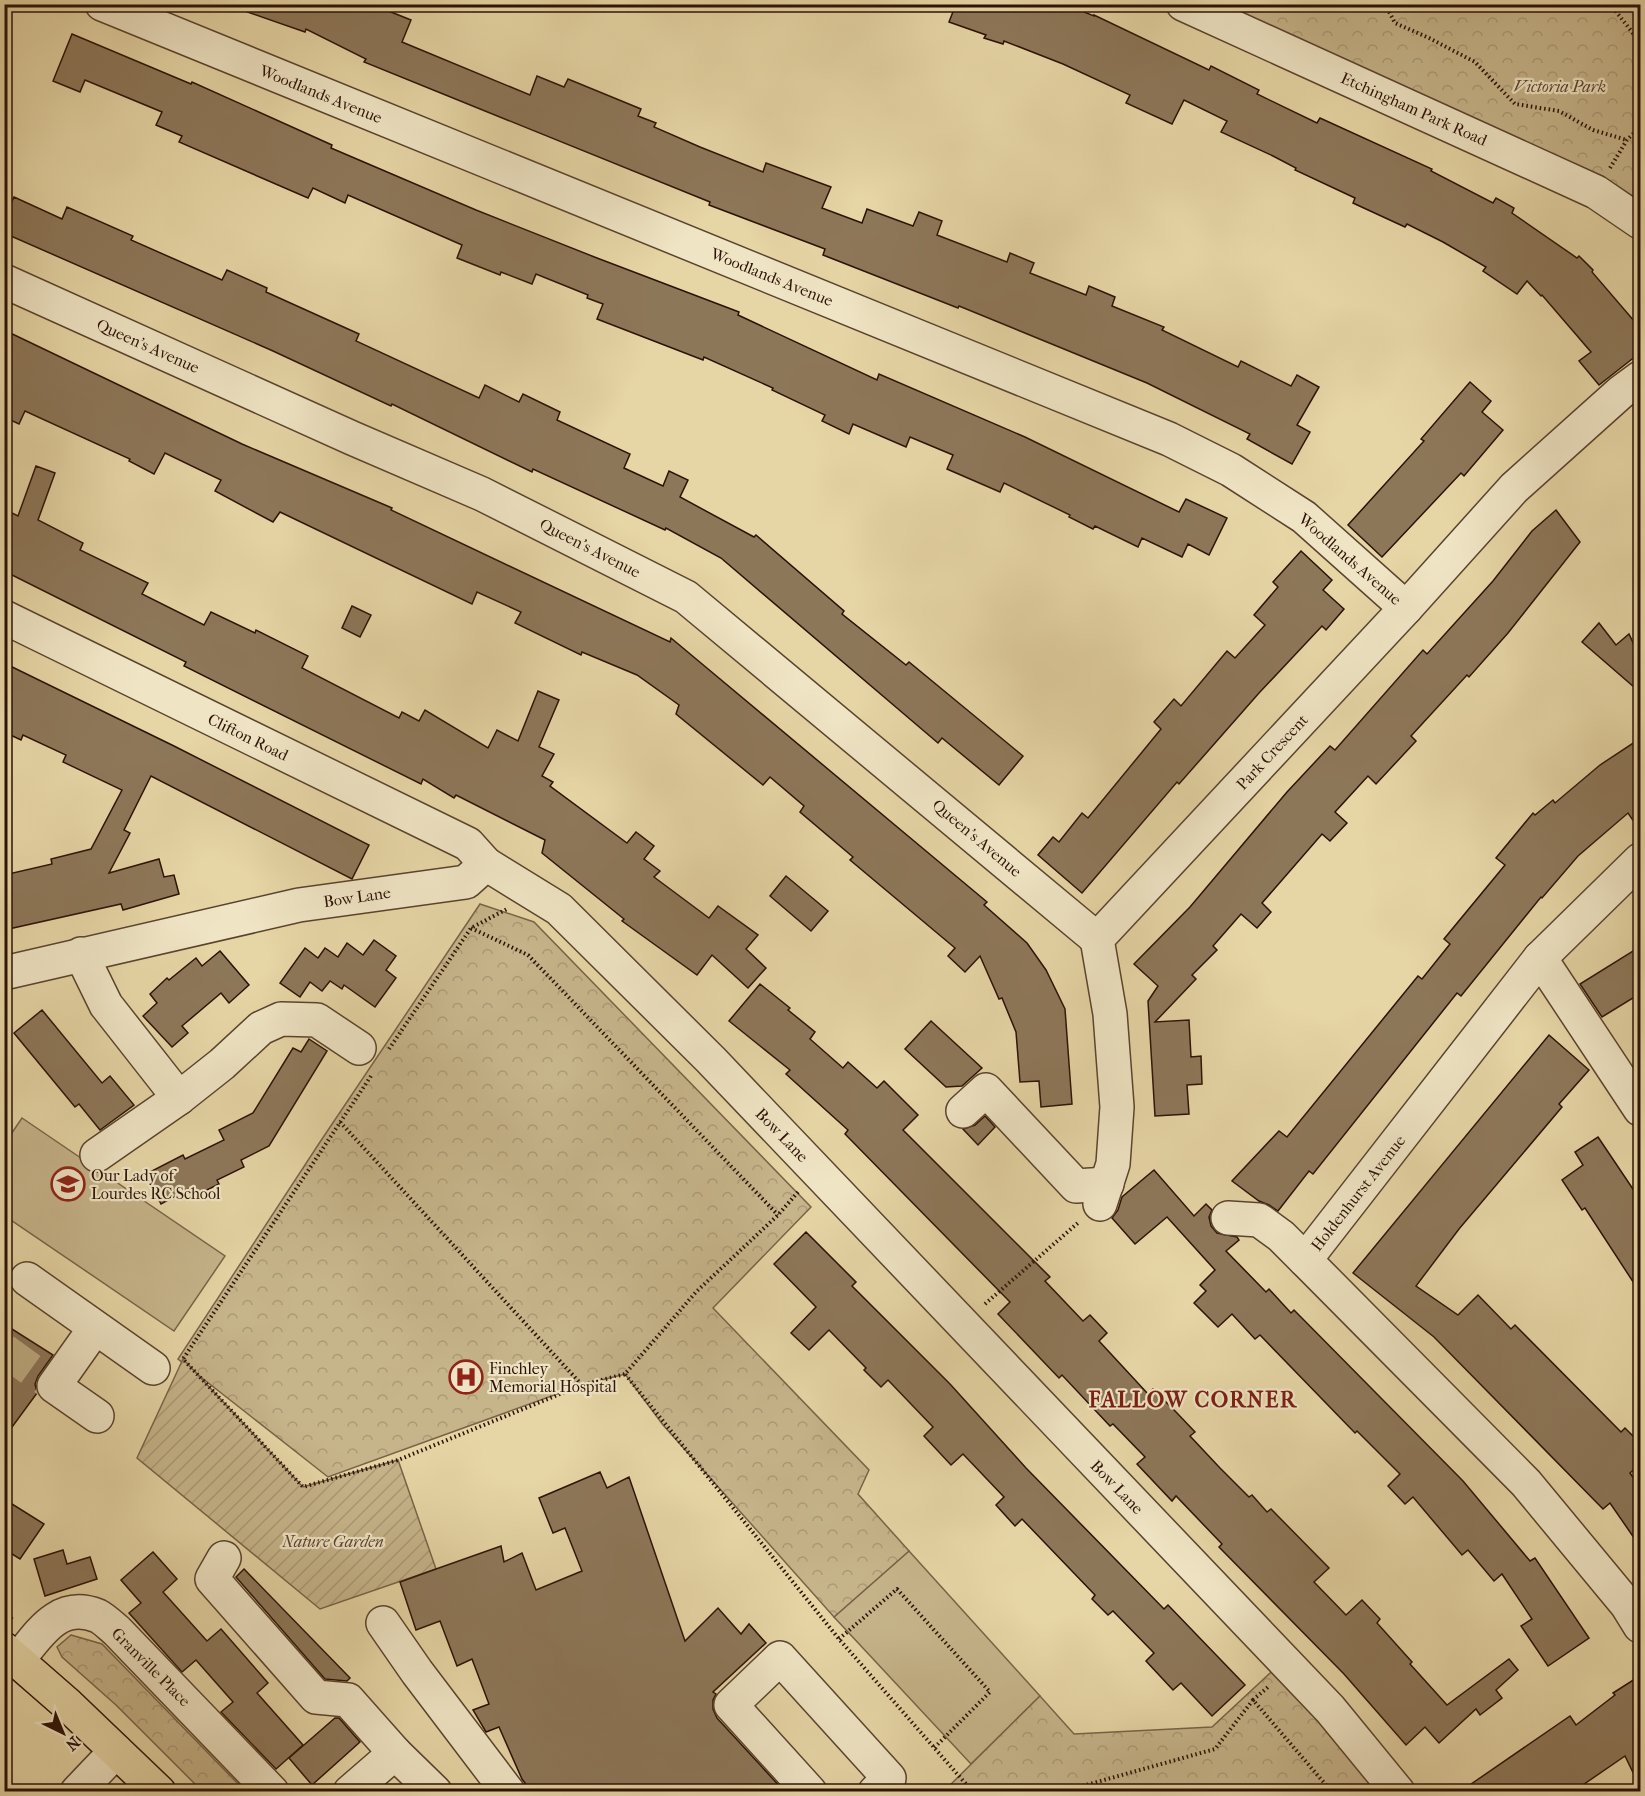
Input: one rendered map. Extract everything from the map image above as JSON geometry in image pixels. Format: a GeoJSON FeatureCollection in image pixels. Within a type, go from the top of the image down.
{"type":"FeatureCollection","features":[{"type":"Feature","properties":{"kind":"main road"},"geometry":{"type":"LineString","coordinates":[[11,1654],[159,1791]]}},
{"type":"Feature","properties":{"kind":"street","name":"Woodlands Avenue"},"geometry":{"type":"LineString","coordinates":[[102,4],[1169,439],[1231,470],[1304,517],[1406,608]]}},
{"type":"Feature","properties":{"kind":"street","name":"Etchingham Park Road"},"geometry":{"type":"LineString","coordinates":[[1183,4],[1596,192],[1641,222]]}},
{"type":"Feature","properties":{"kind":"street","name":"Queen's Avenue"},"geometry":{"type":"LineString","coordinates":[[4,281],[352,438],[483,494],[686,597],[1097,939]]}},
{"type":"Feature","properties":{"kind":"street","name":"Park Crescent"},"geometry":{"type":"LineString","coordinates":[[1097,939],[1406,608],[1514,488],[1622,392],[1641,378]]}},
{"type":"Feature","properties":{"kind":"street","name":"Clifton Road"},"geometry":{"type":"LineString","coordinates":[[4,617],[468,844],[486,864]]}},
{"type":"Feature","properties":{"kind":"street","name":"Holdenhurst Avenue"},"geometry":{"type":"LineString","coordinates":[[1641,860],[1540,958],[1305,1260],[1526,1483],[1627,1605],[1641,1626]]}},
{"type":"Feature","properties":{"kind":"street","name":"Bow Lane"},"geometry":{"type":"LineString","coordinates":[[4,973],[299,905],[466,882],[486,864],[559,909],[711,1060],[1330,1709],[1398,1791]]}},
{"type":"Feature","properties":{"kind":"street"},"geometry":{"type":"LineString","coordinates":[[963,1111],[986,1090],[1076,1186],[1103,1194],[1113,1164],[1117,1107],[1110,1014],[1097,939]]}},
{"type":"Feature","properties":{"kind":"street"},"geometry":{"type":"LineString","coordinates":[[81,954],[106,1005],[179,1098]]}},
{"type":"Feature","properties":{"kind":"street"},"geometry":{"type":"LineString","coordinates":[[1540,958],[1641,1109]]}},
{"type":"Feature","properties":{"kind":"street"},"geometry":{"type":"LineString","coordinates":[[97,1155],[179,1098],[222,1064],[261,1028],[281,1020],[317,1020],[373,1059]]}},
{"type":"Feature","properties":{"kind":"street"},"geometry":{"type":"LineString","coordinates":[[1228,1218],[1259,1220],[1281,1236],[1305,1260]]}},
{"type":"Feature","properties":{"kind":"street"},"geometry":{"type":"LineString","coordinates":[[27,1279],[153,1368]]}},
{"type":"Feature","properties":{"kind":"street"},"geometry":{"type":"LineString","coordinates":[[95,1328],[54,1386],[97,1416]]}},
{"type":"Feature","properties":{"kind":"street"},"geometry":{"type":"LineString","coordinates":[[224,1558],[212,1579],[316,1697],[348,1700],[395,1753],[435,1791]]}},
{"type":"Feature","properties":{"kind":"street","name":"Granville Place"},"geometry":{"type":"LineString","coordinates":[[11,1654],[50,1620],[72,1612],[98,1616],[117,1631],[272,1791]]}},
{"type":"Feature","properties":{"kind":"street"},"geometry":{"type":"LineString","coordinates":[[383,1623],[417,1672],[508,1791]]}},
{"type":"Feature","properties":{"kind":"street"},"geometry":{"type":"LineString","coordinates":[[810,1791],[731,1705],[780,1658],[889,1778],[874,1791]]}},
{"type":"Feature","properties":{"kind":"street"},"geometry":{"type":"LineString","coordinates":[[77,1791],[116,1751]]}},
{"type":"Feature","properties":{"kind":"street"},"geometry":{"type":"LineString","coordinates":[[350,1791],[395,1753]]}},
{"type":"Feature","properties":{"kind":"path"},"geometry":{"type":"LineString","coordinates":[[1385,4],[1395,23],[1475,62],[1515,104],[1559,111],[1593,130],[1628,140]]}},
{"type":"Feature","properties":{"kind":"path"},"geometry":{"type":"LineString","coordinates":[[1610,4],[1641,42]]}},
{"type":"Feature","properties":{"kind":"path"},"geometry":{"type":"LineString","coordinates":[[1596,192],[1628,140],[1641,127]]}},
{"type":"Feature","properties":{"kind":"path"},"geometry":{"type":"LineString","coordinates":[[522,887],[505,912],[471,928],[373,1059],[340,1122],[183,1359],[303,1487],[398,1460],[582,1385],[626,1374],[696,1292],[778,1215],[815,1170]]}},
{"type":"Feature","properties":{"kind":"path"},"geometry":{"type":"LineString","coordinates":[[471,928],[528,955],[778,1215]]}},
{"type":"Feature","properties":{"kind":"path"},"geometry":{"type":"LineString","coordinates":[[340,1122],[582,1385]]}},
{"type":"Feature","properties":{"kind":"path"},"geometry":{"type":"LineString","coordinates":[[962,1325],[1103,1194]]}},
{"type":"Feature","properties":{"kind":"path"},"geometry":{"type":"LineString","coordinates":[[626,1374],[839,1639],[973,1791]]}},
{"type":"Feature","properties":{"kind":"path"},"geometry":{"type":"LineString","coordinates":[[839,1639],[897,1588],[990,1692],[934,1748]]}},
{"type":"Feature","properties":{"kind":"path"},"geometry":{"type":"LineString","coordinates":[[1060,1791],[1215,1749],[1253,1700],[1332,1791]]}},
{"type":"Feature","properties":{"kind":"green space","name":"Victoria Park"},"geometry":{"type":"Polygon","coordinates":[[[1181,5],[1640,5],[1640,242],[1596,192],[1181,5]]]}},
{"type":"Feature","properties":{"kind":"green space"},"geometry":{"type":"Polygon","coordinates":[[[480,904],[534,922],[811,1207],[713,1308],[869,1470],[858,1494],[909,1551],[834,1617],[663,1425],[625,1374],[582,1385],[328,1477],[178,1359],[480,904]]]}},
{"type":"Feature","properties":{"kind":"green space","name":"Our Lady of Lourdes RC School"},"geometry":{"type":"Polygon","coordinates":[[[22,1118],[225,1256],[174,1331],[5,1216],[5,1143],[22,1118]]]}},
{"type":"Feature","properties":{"kind":"green space","name":"Nature Garden"},"geometry":{"type":"Polygon","coordinates":[[[183,1359],[303,1487],[398,1460],[436,1569],[320,1609],[137,1458],[183,1359]]]}},
{"type":"Feature","properties":{"kind":"green space"},"geometry":{"type":"Polygon","coordinates":[[[909,1551],[1040,1696],[971,1764],[834,1617],[909,1551]]]}},
{"type":"Feature","properties":{"kind":"green space"},"geometry":{"type":"Polygon","coordinates":[[[71,1635],[102,1644],[245,1791],[202,1791],[116,1705],[62,1657],[57,1647],[71,1635]]]}},
{"type":"Feature","properties":{"kind":"green space"},"geometry":{"type":"Polygon","coordinates":[[[1284,1660],[1398,1792],[943,1792],[1040,1696],[1074,1734],[1212,1727],[1284,1660]]]}},
{"type":"Feature","properties":{"kind":"building"},"geometry":{"type":"Polygon","coordinates":[[[236,4],[389,4],[386,10],[411,20],[402,42],[530,95],[537,76],[564,87],[568,79],[641,109],[638,116],[656,123],[654,127],[700,147],[763,172],[766,163],[831,187],[822,208],[862,223],[867,209],[913,226],[919,212],[942,221],[937,235],[1007,262],[1010,253],[1034,263],[1030,273],[1086,295],[1089,286],[1115,297],[1112,306],[1164,327],[1162,330],[1238,367],[1241,361],[1291,386],[1297,375],[1319,387],[1297,425],[1310,432],[1292,464],[1247,439],[1250,434],[1147,383],[959,306],[958,308],[823,255],[825,249],[709,205],[710,202],[364,62],[366,59],[306,29],[305,32],[236,8],[236,4]]]}},
{"type":"Feature","properties":{"kind":"building"},"geometry":{"type":"Polygon","coordinates":[[[956,4],[1064,4],[1094,15],[1209,70],[1211,66],[1259,90],[1257,94],[1317,123],[1320,118],[1432,169],[1431,171],[1493,203],[1496,198],[1514,208],[1512,213],[1577,258],[1579,256],[1593,270],[1592,272],[1641,329],[1641,352],[1599,385],[1579,361],[1591,352],[1527,281],[1517,294],[1483,271],[1486,267],[1443,242],[1407,224],[1405,227],[1353,203],[1355,198],[1221,132],[1227,121],[1184,100],[1172,124],[1126,103],[1130,95],[1063,64],[1004,41],[1003,44],[984,38],[986,35],[949,22],[956,4]]]}},
{"type":"Feature","properties":{"kind":"building"},"geometry":{"type":"Polygon","coordinates":[[[72,34],[191,84],[192,82],[332,145],[331,148],[476,210],[739,312],[738,315],[877,380],[879,374],[1025,437],[1179,512],[1186,499],[1227,518],[1209,555],[1188,544],[1182,557],[1142,538],[1138,547],[1095,526],[1093,529],[1069,517],[1070,515],[1004,483],[1000,492],[947,469],[953,455],[910,437],[906,447],[853,424],[849,434],[822,421],[825,415],[772,390],[773,388],[704,357],[703,360],[597,319],[603,304],[587,298],[588,295],[536,274],[532,284],[501,272],[500,275],[457,258],[462,245],[348,195],[345,203],[313,188],[308,198],[179,142],[182,136],[156,125],[162,112],[85,80],[80,92],[53,81],[72,34]]]}},
{"type":"Feature","properties":{"kind":"building"},"geometry":{"type":"Polygon","coordinates":[[[14,197],[62,219],[67,207],[133,236],[131,240],[222,280],[227,270],[267,288],[266,292],[359,334],[356,341],[479,398],[485,385],[519,402],[523,394],[560,412],[557,420],[630,454],[624,468],[663,486],[669,471],[688,480],[680,497],[754,537],[756,535],[844,611],[842,614],[906,665],[909,662],[1023,756],[999,785],[942,738],[938,743],[721,558],[666,528],[665,530],[533,469],[532,472],[392,404],[391,406],[273,351],[4,233],[4,218],[14,197]]]}},
{"type":"Feature","properties":{"kind":"building"},"geometry":{"type":"Polygon","coordinates":[[[4,330],[242,444],[392,508],[391,510],[670,642],[671,638],[987,902],[984,905],[1027,943],[1046,970],[1065,1009],[1072,1104],[1041,1107],[1039,1081],[1020,1082],[1016,1032],[1002,998],[999,999],[980,956],[965,972],[948,956],[955,948],[850,860],[853,857],[800,812],[804,806],[770,777],[763,785],[676,714],[679,705],[637,675],[582,652],[581,655],[515,623],[521,612],[477,592],[472,604],[280,512],[273,522],[215,491],[221,480],[165,453],[154,474],[129,461],[130,459],[25,411],[19,424],[4,417],[4,330]]]}},
{"type":"Feature","properties":{"kind":"building"},"geometry":{"type":"Polygon","coordinates":[[[1470,382],[1491,401],[1482,412],[1503,430],[1464,476],[1461,473],[1382,557],[1348,525],[1424,441],[1421,439],[1470,382]]]}},
{"type":"Feature","properties":{"kind":"building"},"geometry":{"type":"Polygon","coordinates":[[[36,466],[55,473],[38,520],[83,543],[80,550],[148,583],[142,594],[204,625],[211,612],[255,633],[256,630],[308,656],[302,668],[399,718],[402,712],[419,721],[425,710],[488,748],[497,730],[518,741],[538,691],[559,700],[539,747],[554,754],[542,776],[553,782],[550,786],[627,843],[636,832],[654,846],[644,859],[660,871],[654,877],[709,918],[718,906],[758,935],[746,949],[766,968],[748,988],[712,955],[697,975],[622,921],[624,919],[542,853],[545,840],[456,795],[454,798],[423,779],[421,784],[184,666],[186,662],[4,571],[4,509],[18,516],[36,466]]]}},
{"type":"Feature","properties":{"kind":"building"},"geometry":{"type":"Polygon","coordinates":[[[1556,510],[1580,542],[1508,633],[1411,736],[1416,741],[1376,784],[1368,776],[1335,812],[1347,823],[1330,841],[1322,834],[1262,903],[1271,912],[1257,928],[1241,914],[1213,946],[1217,950],[1192,975],[1196,979],[1155,1022],[1189,1020],[1191,1057],[1201,1056],[1202,1084],[1187,1085],[1189,1114],[1155,1116],[1148,1001],[1158,986],[1134,964],[1190,907],[1287,792],[1330,746],[1335,750],[1423,650],[1427,654],[1493,581],[1532,531],[1556,510]]]}},
{"type":"Feature","properties":{"kind":"building"},"geometry":{"type":"Polygon","coordinates":[[[1301,551],[1332,580],[1323,590],[1344,609],[1326,630],[1322,626],[1259,693],[1179,784],[1177,782],[1082,893],[1038,855],[1053,837],[1059,842],[1082,813],[1088,818],[1161,729],[1154,722],[1174,699],[1181,706],[1227,651],[1235,658],[1265,625],[1254,615],[1278,587],[1273,582],[1301,551]]]}},
{"type":"Feature","properties":{"kind":"building"},"geometry":{"type":"Polygon","coordinates":[[[352,606],[371,615],[360,637],[342,628],[352,606]]]}},
{"type":"Feature","properties":{"kind":"building"},"geometry":{"type":"Polygon","coordinates":[[[1599,623],[1616,645],[1629,634],[1641,660],[1641,693],[1582,642],[1599,623]]]}},
{"type":"Feature","properties":{"kind":"building"},"geometry":{"type":"Polygon","coordinates":[[[4,663],[369,845],[352,879],[151,776],[124,830],[130,833],[109,873],[159,859],[164,877],[174,875],[179,894],[123,910],[121,904],[4,930],[4,875],[52,864],[51,859],[91,849],[122,790],[63,762],[66,755],[23,735],[21,740],[4,732],[4,663]]]}},
{"type":"Feature","properties":{"kind":"building"},"geometry":{"type":"Polygon","coordinates":[[[1641,738],[1641,832],[1628,813],[1578,856],[1541,897],[1461,996],[1457,993],[1313,1174],[1309,1171],[1278,1211],[1259,1201],[1232,1181],[1279,1131],[1287,1137],[1418,976],[1422,979],[1450,944],[1444,939],[1505,865],[1496,858],[1533,813],[1535,815],[1553,800],[1555,803],[1600,765],[1641,738]]]}},
{"type":"Feature","properties":{"kind":"building"},"geometry":{"type":"Polygon","coordinates":[[[786,876],[828,911],[811,931],[770,896],[786,876]]]}},
{"type":"Feature","properties":{"kind":"building"},"geometry":{"type":"Polygon","coordinates":[[[374,940],[396,956],[386,970],[396,978],[375,1007],[344,985],[342,989],[330,981],[322,991],[310,982],[300,997],[280,983],[305,948],[318,958],[325,948],[338,957],[347,943],[363,955],[374,940]]]}},
{"type":"Feature","properties":{"kind":"building"},"geometry":{"type":"Polygon","coordinates":[[[1641,946],[1641,993],[1602,1017],[1580,984],[1641,946]]]}},
{"type":"Feature","properties":{"kind":"building"},"geometry":{"type":"Polygon","coordinates":[[[220,951],[249,985],[229,1003],[221,993],[182,1026],[188,1033],[172,1047],[143,1016],[157,1003],[150,994],[167,978],[169,980],[196,958],[202,966],[220,951]]]}},
{"type":"Feature","properties":{"kind":"building"},"geometry":{"type":"Polygon","coordinates":[[[760,984],[815,1032],[810,1039],[843,1068],[848,1062],[877,1088],[884,1081],[918,1115],[903,1130],[1050,1277],[1045,1281],[1083,1321],[1090,1315],[1107,1333],[1099,1341],[1148,1394],[1153,1389],[1195,1432],[1190,1436],[1220,1468],[1249,1497],[1252,1495],[1267,1512],[1271,1509],[1329,1568],[1314,1582],[1346,1615],[1362,1600],[1380,1619],[1377,1623],[1412,1662],[1410,1664],[1447,1705],[1509,1659],[1518,1670],[1496,1690],[1502,1698],[1480,1715],[1476,1709],[1439,1743],[1425,1727],[1406,1745],[1344,1674],[1219,1547],[1222,1544],[1176,1496],[1172,1501],[1137,1464],[1145,1457],[1113,1424],[1110,1426],[1062,1375],[1059,1378],[998,1314],[1010,1302],[845,1134],[848,1130],[786,1074],[790,1070],[729,1021],[760,984]]]}},
{"type":"Feature","properties":{"kind":"building"},"geometry":{"type":"Polygon","coordinates":[[[42,1010],[102,1083],[110,1076],[134,1105],[100,1130],[79,1104],[75,1107],[14,1033],[42,1010]]]}},
{"type":"Feature","properties":{"kind":"building"},"geometry":{"type":"Polygon","coordinates":[[[931,1021],[982,1068],[962,1086],[946,1087],[905,1049],[931,1021]]]}},
{"type":"Feature","properties":{"kind":"building"},"geometry":{"type":"Polygon","coordinates":[[[1549,1035],[1589,1070],[1559,1104],[1562,1107],[1459,1229],[1416,1286],[1458,1315],[1478,1295],[1511,1329],[1515,1325],[1621,1432],[1625,1428],[1641,1444],[1641,1463],[1630,1473],[1641,1489],[1641,1548],[1610,1503],[1603,1509],[1434,1337],[1353,1273],[1549,1035]]]}},
{"type":"Feature","properties":{"kind":"building"},"geometry":{"type":"Polygon","coordinates":[[[309,1039],[327,1051],[269,1146],[241,1160],[244,1167],[217,1180],[219,1184],[195,1196],[190,1188],[161,1204],[146,1174],[183,1155],[185,1159],[224,1140],[219,1130],[253,1113],[293,1048],[301,1052],[309,1039]]]}},
{"type":"Feature","properties":{"kind":"building"},"geometry":{"type":"Polygon","coordinates":[[[985,1116],[995,1127],[978,1145],[963,1129],[975,1125],[985,1116]]]}},
{"type":"Feature","properties":{"kind":"building"},"geometry":{"type":"Polygon","coordinates":[[[1598,1137],[1641,1201],[1641,1294],[1585,1208],[1582,1210],[1562,1180],[1583,1165],[1575,1152],[1598,1137]]]}},
{"type":"Feature","properties":{"kind":"building"},"geometry":{"type":"Polygon","coordinates":[[[1154,1170],[1194,1216],[1206,1204],[1212,1210],[1209,1217],[1211,1226],[1217,1233],[1237,1237],[1239,1240],[1226,1251],[1266,1292],[1269,1289],[1291,1313],[1294,1310],[1463,1481],[1530,1561],[1535,1558],[1589,1638],[1548,1666],[1521,1626],[1532,1619],[1502,1574],[1494,1581],[1468,1550],[1462,1555],[1413,1497],[1405,1504],[1388,1486],[1400,1474],[1357,1431],[1355,1433],[1260,1335],[1255,1339],[1232,1314],[1218,1327],[1194,1303],[1206,1291],[1200,1285],[1215,1270],[1167,1217],[1135,1244],[1112,1218],[1118,1210],[1122,1197],[1154,1170]]]}},
{"type":"Feature","properties":{"kind":"building"},"geometry":{"type":"Polygon","coordinates":[[[806,1232],[856,1282],[852,1286],[950,1384],[1026,1468],[1164,1609],[1168,1605],[1245,1685],[1212,1716],[1181,1683],[1173,1690],[1146,1661],[1154,1653],[1113,1611],[1108,1615],[1092,1599],[1095,1595],[1022,1519],[1015,1526],[996,1505],[1004,1497],[963,1454],[951,1465],[924,1436],[933,1427],[888,1380],[881,1387],[829,1330],[809,1350],[791,1333],[816,1307],[774,1264],[806,1232]]]}},
{"type":"Feature","properties":{"kind":"building"},"geometry":{"type":"Polygon","coordinates":[[[4,1324],[53,1355],[38,1376],[35,1384],[37,1393],[4,1438],[4,1324]]]}},
{"type":"Feature","properties":{"kind":"building"},"geometry":{"type":"Polygon","coordinates":[[[600,1472],[607,1488],[629,1477],[685,1641],[718,1608],[741,1634],[749,1624],[766,1643],[713,1692],[716,1694],[713,1709],[717,1718],[784,1791],[531,1791],[522,1779],[499,1727],[486,1732],[473,1710],[489,1704],[472,1659],[457,1666],[440,1621],[416,1630],[400,1582],[436,1569],[501,1546],[504,1562],[522,1553],[536,1590],[582,1571],[565,1528],[553,1533],[539,1498],[600,1472]]]}},
{"type":"Feature","properties":{"kind":"building"},"geometry":{"type":"Polygon","coordinates":[[[4,1499],[44,1524],[20,1559],[4,1549],[4,1499]]]}},
{"type":"Feature","properties":{"kind":"building"},"geometry":{"type":"Polygon","coordinates":[[[63,1550],[67,1564],[90,1557],[97,1579],[45,1596],[34,1559],[63,1550]]]}},
{"type":"Feature","properties":{"kind":"building"},"geometry":{"type":"Polygon","coordinates":[[[153,1552],[177,1579],[163,1592],[207,1641],[221,1629],[268,1683],[257,1693],[303,1745],[276,1769],[221,1712],[233,1702],[196,1660],[182,1672],[129,1613],[141,1603],[121,1580],[153,1552]]]}},
{"type":"Feature","properties":{"kind":"building"},"geometry":{"type":"Polygon","coordinates":[[[244,1569],[350,1678],[347,1681],[325,1679],[236,1577],[244,1569]]]}},
{"type":"Feature","properties":{"kind":"building"},"geometry":{"type":"Polygon","coordinates":[[[1641,1675],[1641,1789],[1625,1756],[1574,1791],[1461,1791],[1570,1716],[1576,1725],[1615,1695],[1613,1693],[1641,1675]]]}},
{"type":"Feature","properties":{"kind":"building"},"geometry":{"type":"Polygon","coordinates":[[[335,1718],[339,1718],[360,1742],[312,1785],[289,1758],[335,1718]]]}},
{"type":"Feature","properties":{"kind":"tunnel"},"geometry":{"type":"LineString","coordinates":[[4,1350],[54,1386]]}},
{"type":"Feature","properties":{"kind":"place","name":"Our Lady of Lourdes RC School"},"geometry":{"type":"Point","coordinates":[68,1184]}},
{"type":"Feature","properties":{"kind":"place","name":"Finchley Memorial Hospital"},"geometry":{"type":"Point","coordinates":[466,1377]}},
{"type":"Feature","properties":{"kind":"district","name":"FALLOW CORNER"},"geometry":{"type":"Point","coordinates":[1193,1400]}}]}
